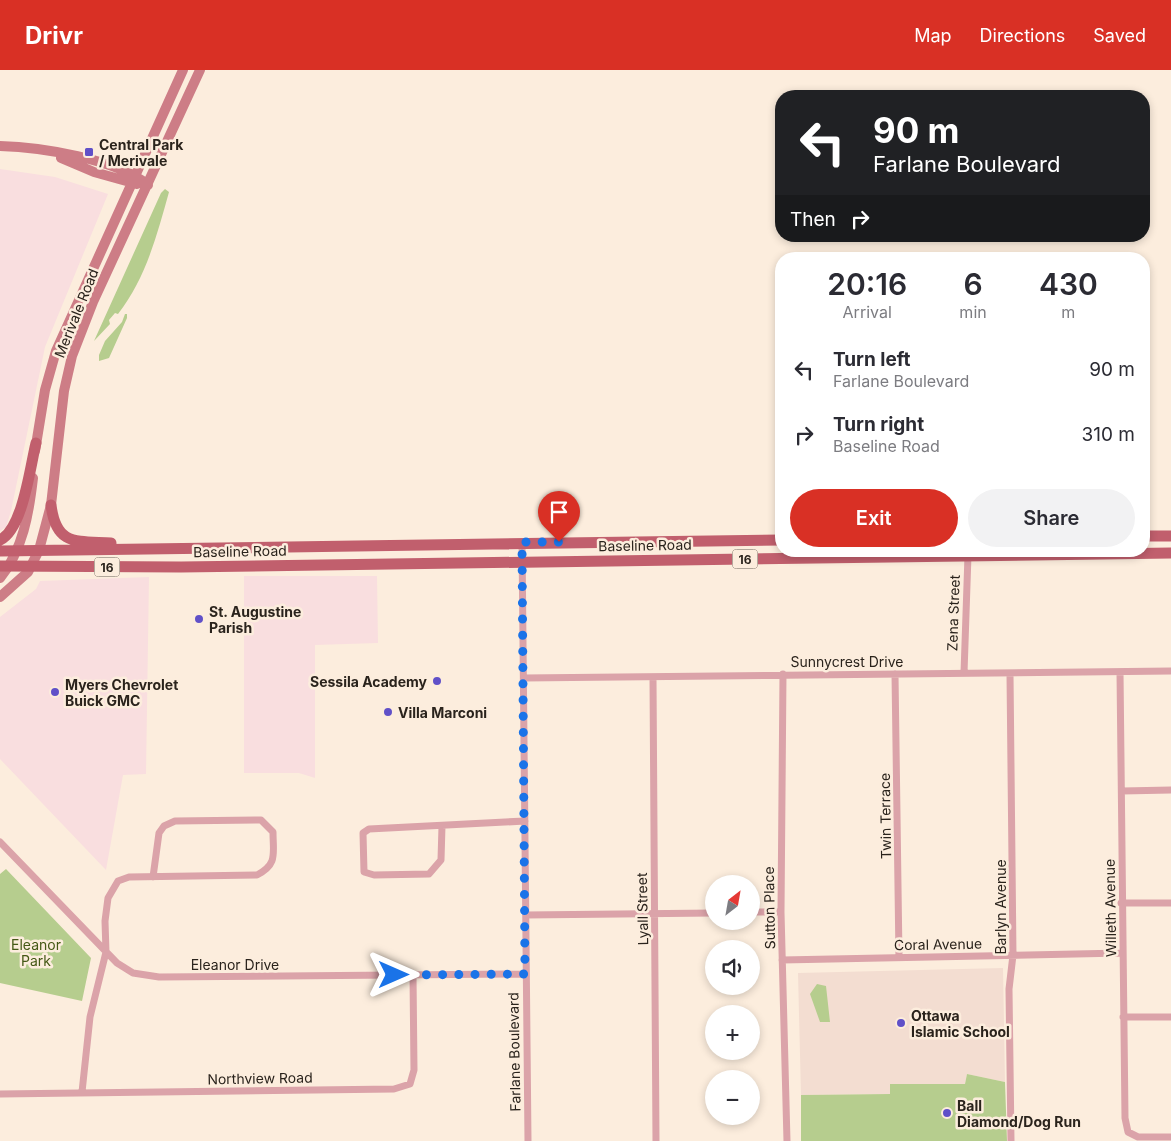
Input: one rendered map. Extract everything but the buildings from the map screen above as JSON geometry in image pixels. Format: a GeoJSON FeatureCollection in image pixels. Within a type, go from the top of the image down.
{"type":"FeatureCollection","features":[{"type":"Feature","properties":{"kind":"main road","name":"Merivale Road"},"geometry":{"type":"LineString","coordinates":[[0,578],[4,566],[17,551],[29,508],[36,443],[45,390],[56,351],[183,70]]}},
{"type":"Feature","properties":{"kind":"main road","name":"Merivale Road"},"geometry":{"type":"LineString","coordinates":[[0,597],[32,566],[39,550],[51,505],[64,391],[72,356],[93,302],[200,70]]}},
{"type":"Feature","properties":{"kind":"main road"},"geometry":{"type":"LineString","coordinates":[[0,146],[49,152],[97,161],[148,185]]}},
{"type":"Feature","properties":{"kind":"main road"},"geometry":{"type":"LineString","coordinates":[[0,540],[7,536],[16,524],[36,443]]}},
{"type":"Feature","properties":{"kind":"main road"},"geometry":{"type":"LineString","coordinates":[[51,505],[54,523],[64,537],[80,541],[111,543],[139,550]]}},
{"type":"Feature","properties":{"kind":"main road"},"geometry":{"type":"LineString","coordinates":[[1150,536],[1171,536]]}},
{"type":"Feature","properties":{"kind":"main road","name":"Baseline Road"},"geometry":{"type":"LineString","coordinates":[[0,551],[522,542],[775,540]]}},
{"type":"Feature","properties":{"kind":"main road"},"geometry":{"type":"LineString","coordinates":[[233,548],[234,566]]}},
{"type":"Feature","properties":{"kind":"main road","name":"Baseline Road"},"geometry":{"type":"LineString","coordinates":[[1150,553],[1171,553]]}},
{"type":"Feature","properties":{"kind":"main road","name":"Baseline Road"},"geometry":{"type":"LineString","coordinates":[[4,566],[234,566],[841,557]]}},
{"type":"Feature","properties":{"kind":"street","name":"Farlane Boulevard"},"geometry":{"type":"LineString","coordinates":[[522,542],[528,1141]]}},
{"type":"Feature","properties":{"kind":"street","name":"Zena Street"},"geometry":{"type":"LineString","coordinates":[[964,672],[968,557]]}},
{"type":"Feature","properties":{"kind":"street","name":"Sunnycrest Drive"},"geometry":{"type":"LineString","coordinates":[[524,678],[1171,671]]}},
{"type":"Feature","properties":{"kind":"street","name":"Willeth Avenue"},"geometry":{"type":"LineString","coordinates":[[1120,672],[1121,903],[1125,1118],[1128,1132],[1138,1138],[1171,1137]]}},
{"type":"Feature","properties":{"kind":"street","name":"Sutton Place"},"geometry":{"type":"LineString","coordinates":[[783,674],[781,912],[787,1141]]}},
{"type":"Feature","properties":{"kind":"street","name":"Twin Terrace"},"geometry":{"type":"LineString","coordinates":[[895,674],[899,957]]}},
{"type":"Feature","properties":{"kind":"street","name":"Barlyn Avenue"},"geometry":{"type":"LineString","coordinates":[[1010,674],[1013,955],[1009,990],[1011,1141]]}},
{"type":"Feature","properties":{"kind":"street","name":"Lyall Street"},"geometry":{"type":"LineString","coordinates":[[653,677],[656,1141]]}},
{"type":"Feature","properties":{"kind":"street"},"geometry":{"type":"LineString","coordinates":[[1122,791],[1171,790]]}},
{"type":"Feature","properties":{"kind":"street"},"geometry":{"type":"LineString","coordinates":[[82,1092],[90,1017],[106,952],[105,921],[112,889],[118,881],[129,877],[153,877],[257,875],[270,869],[273,860],[274,832],[261,820],[175,821],[164,826],[159,833],[153,877]]}},
{"type":"Feature","properties":{"kind":"street"},"geometry":{"type":"LineString","coordinates":[[442,826],[441,860],[429,874],[374,875],[364,872],[362,839],[366,830],[442,826],[469,826],[487,822],[525,821]]}},
{"type":"Feature","properties":{"kind":"street","name":"Eleanor Drive"},"geometry":{"type":"LineString","coordinates":[[0,842],[117,963],[133,973],[159,977],[525,974]]}},
{"type":"Feature","properties":{"kind":"street"},"geometry":{"type":"LineString","coordinates":[[1121,903],[1171,903]]}},
{"type":"Feature","properties":{"kind":"street"},"geometry":{"type":"LineString","coordinates":[[760,912],[781,912]]}},
{"type":"Feature","properties":{"kind":"street"},"geometry":{"type":"LineString","coordinates":[[526,915],[705,913]]}},
{"type":"Feature","properties":{"kind":"street","name":"Coral Avenue"},"geometry":{"type":"LineString","coordinates":[[782,960],[1123,953]]}},
{"type":"Feature","properties":{"kind":"street","name":"Northview Road"},"geometry":{"type":"LineString","coordinates":[[0,1094],[394,1089],[410,1084],[414,1070],[413,975]]}},
{"type":"Feature","properties":{"kind":"street"},"geometry":{"type":"LineString","coordinates":[[1123,1017],[1171,1017]]}},
{"type":"Feature","properties":{"kind":"shaded area"},"geometry":{"type":"Polygon","coordinates":[[[0,169],[55,177],[108,194],[45,347],[11,511],[6,527],[0,531],[0,169]]]}},
{"type":"Feature","properties":{"kind":"shaded area"},"geometry":{"type":"Polygon","coordinates":[[[244,576],[377,576],[378,643],[315,645],[315,778],[299,773],[244,773],[244,576]]]}},
{"type":"Feature","properties":{"kind":"shaded area"},"geometry":{"type":"Polygon","coordinates":[[[149,577],[146,774],[123,775],[106,870],[0,759],[0,617],[36,589],[40,581],[149,577]]]}},
{"type":"Feature","properties":{"kind":"shaded area","name":"Ottawa Islamic School"},"geometry":{"type":"Polygon","coordinates":[[[1003,968],[1005,1082],[967,1074],[965,1084],[890,1084],[890,1094],[801,1095],[798,973],[1003,968]]]}},
{"type":"Feature","properties":{"kind":"green space"},"geometry":{"type":"Polygon","coordinates":[[[165,189],[169,192],[155,240],[136,286],[118,314],[115,313],[109,320],[110,324],[94,341],[161,193],[165,189]]]}},
{"type":"Feature","properties":{"kind":"green space"},"geometry":{"type":"Polygon","coordinates":[[[125,314],[127,314],[127,318],[109,358],[99,361],[99,355],[105,341],[122,322],[125,314]]]}},
{"type":"Feature","properties":{"kind":"green space","name":"Eleanor Park"},"geometry":{"type":"Polygon","coordinates":[[[6,869],[91,958],[82,1001],[0,983],[0,874],[6,869]]]}},
{"type":"Feature","properties":{"kind":"green space"},"geometry":{"type":"Polygon","coordinates":[[[817,984],[826,986],[830,1022],[820,1022],[810,994],[817,984]]]}},
{"type":"Feature","properties":{"kind":"green space"},"geometry":{"type":"Polygon","coordinates":[[[967,1074],[1005,1082],[1007,1141],[801,1141],[801,1095],[890,1094],[890,1084],[965,1084],[967,1074]]]}},
{"type":"Feature","properties":{"kind":"place","name":"Central Park / Merivale"},"geometry":{"type":"Point","coordinates":[89,152]}},
{"type":"Feature","properties":{"kind":"place","name":"St. Augustine Parish"},"geometry":{"type":"Point","coordinates":[199,619]}},
{"type":"Feature","properties":{"kind":"place","name":"Sessila Academy"},"geometry":{"type":"Point","coordinates":[437,681]}},
{"type":"Feature","properties":{"kind":"place","name":"Myers Chevrolet Buick GMC"},"geometry":{"type":"Point","coordinates":[55,692]}},
{"type":"Feature","properties":{"kind":"place","name":"Villa Marconi"},"geometry":{"type":"Point","coordinates":[388,712]}},
{"type":"Feature","properties":{"kind":"place","name":"Ottawa Islamic School"},"geometry":{"type":"Point","coordinates":[901,1023]}},
{"type":"Feature","properties":{"kind":"place","name":"Ball Diamond/Dog Run"},"geometry":{"type":"Point","coordinates":[947,1113]}},
{"type":"Feature","properties":{"kind":"route"},"geometry":{"type":"LineString","coordinates":[[394,975],[525,974],[522,542],[559,542]]}}]}
